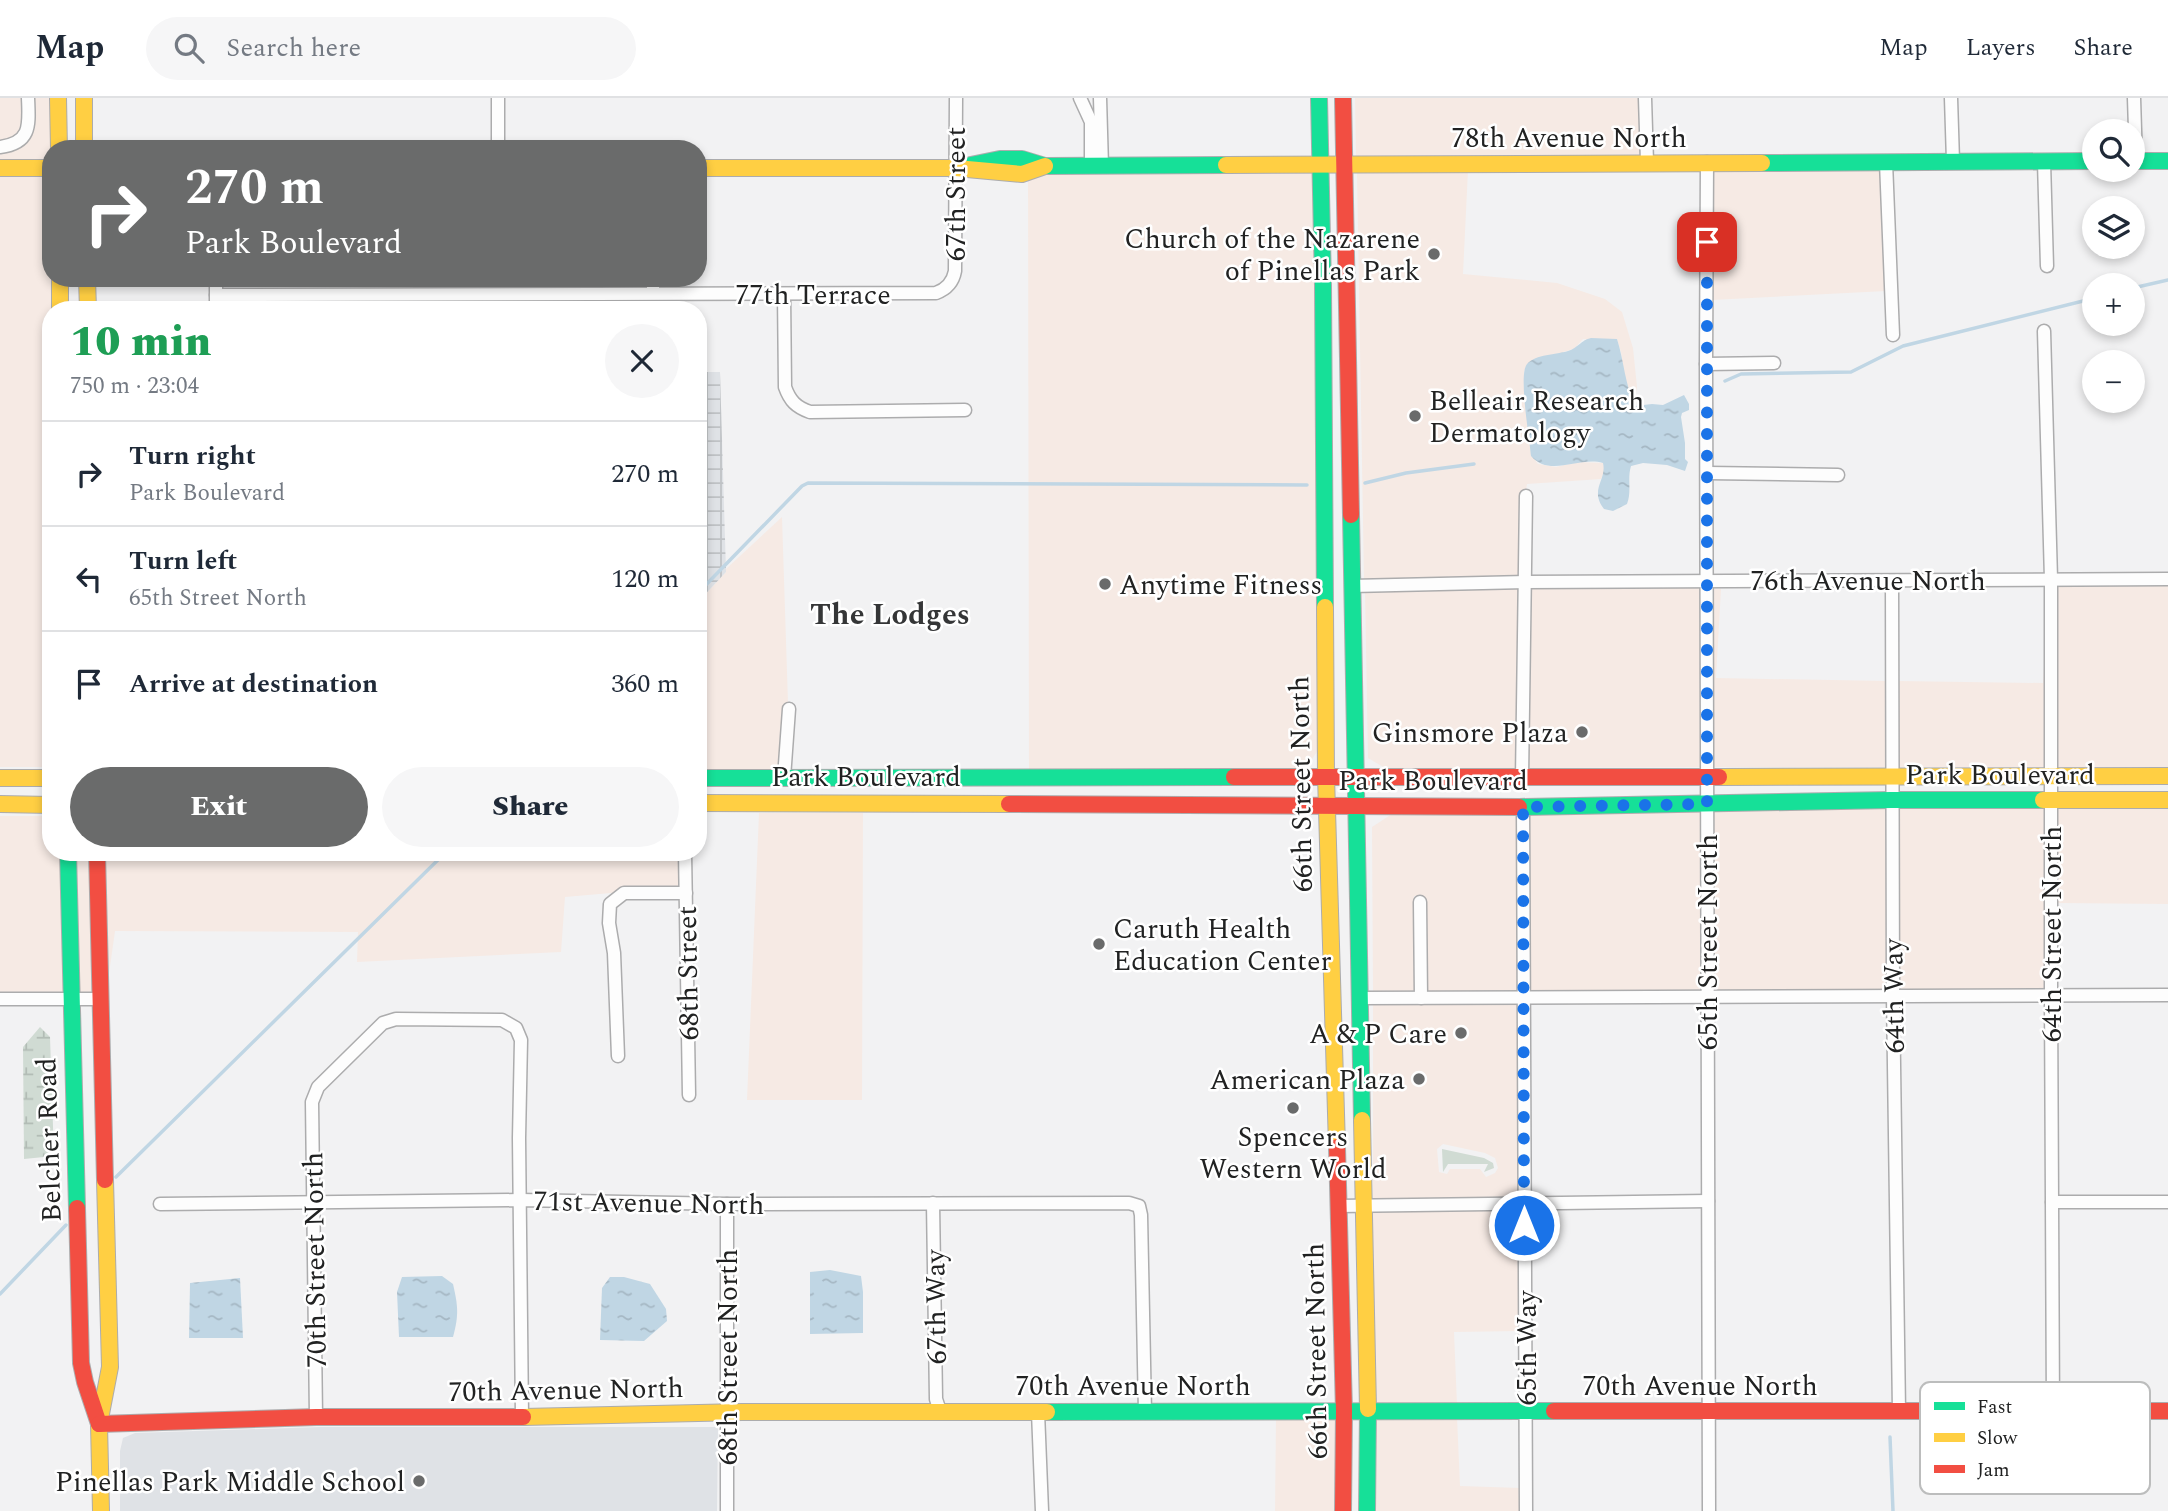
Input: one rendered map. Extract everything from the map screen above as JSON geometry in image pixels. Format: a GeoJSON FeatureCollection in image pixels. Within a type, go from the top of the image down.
{"type":"FeatureCollection","features":[{"type":"Feature","properties":{"kind":"main road"},"geometry":{"type":"LineString","coordinates":[[58,98],[59,140]]}},
{"type":"Feature","properties":{"kind":"main road"},"geometry":{"type":"LineString","coordinates":[[84,98],[85,140]]}},
{"type":"Feature","properties":{"kind":"main road","name":"66th Street North"},"geometry":{"type":"LineString","coordinates":[[1319,98],[1323,286],[1326,806],[1343,1411],[1343,1511]]}},
{"type":"Feature","properties":{"kind":"main road","name":"66th Street North"},"geometry":{"type":"LineString","coordinates":[[1343,98],[1368,1411],[1367,1511]]}},
{"type":"Feature","properties":{"kind":"main road","name":"78th Avenue North"},"geometry":{"type":"LineString","coordinates":[[707,168],[956,168],[1000,159],[1022,159],[1045,166],[2082,161]]}},
{"type":"Feature","properties":{"kind":"main road"},"geometry":{"type":"LineString","coordinates":[[2145,161],[2168,162]]}},
{"type":"Feature","properties":{"kind":"main road"},"geometry":{"type":"LineString","coordinates":[[0,168],[42,169]]}},
{"type":"Feature","properties":{"kind":"main road","name":"Park Boulevard"},"geometry":{"type":"LineString","coordinates":[[707,778],[2168,776]]}},
{"type":"Feature","properties":{"kind":"main road"},"geometry":{"type":"LineString","coordinates":[[0,778],[42,778]]}},
{"type":"Feature","properties":{"kind":"main road"},"geometry":{"type":"LineString","coordinates":[[972,803],[976,793],[992,789],[1032,789],[1043,786],[1051,778]]}},
{"type":"Feature","properties":{"kind":"main road","name":"Park Boulevard"},"geometry":{"type":"LineString","coordinates":[[707,803],[1523,807],[1891,800],[2168,800]]}},
{"type":"Feature","properties":{"kind":"main road"},"geometry":{"type":"LineString","coordinates":[[0,804],[42,805]]}},
{"type":"Feature","properties":{"kind":"main road","name":"Belcher Road"},"geometry":{"type":"LineString","coordinates":[[68,861],[81,1363],[99,1424]]}},
{"type":"Feature","properties":{"kind":"main road","name":"Belcher Road"},"geometry":{"type":"LineString","coordinates":[[97,861],[110,1367],[99,1424],[101,1511]]}},
{"type":"Feature","properties":{"kind":"main road","name":"70th Avenue North"},"geometry":{"type":"LineString","coordinates":[[99,1424],[316,1418],[523,1418],[727,1412],[1920,1411]]}},
{"type":"Feature","properties":{"kind":"main road","name":"70th Avenue North"},"geometry":{"type":"LineString","coordinates":[[2150,1411],[2168,1411]]}},
{"type":"Feature","properties":{"kind":"street"},"geometry":{"type":"LineString","coordinates":[[0,147],[24,138],[28,124],[28,98]]}},
{"type":"Feature","properties":{"kind":"street"},"geometry":{"type":"LineString","coordinates":[[498,98],[498,140]]}},
{"type":"Feature","properties":{"kind":"street","name":"67th Street"},"geometry":{"type":"LineString","coordinates":[[947,288],[955,271],[956,98]]}},
{"type":"Feature","properties":{"kind":"street"},"geometry":{"type":"LineString","coordinates":[[1080,98],[1091,122],[1096,166]]}},
{"type":"Feature","properties":{"kind":"street"},"geometry":{"type":"LineString","coordinates":[[1096,166],[1100,98]]}},
{"type":"Feature","properties":{"kind":"street"},"geometry":{"type":"LineString","coordinates":[[1645,98],[1647,162]]}},
{"type":"Feature","properties":{"kind":"street"},"geometry":{"type":"LineString","coordinates":[[1951,98],[1953,161]]}},
{"type":"Feature","properties":{"kind":"street"},"geometry":{"type":"LineString","coordinates":[[2134,98],[2134,119]]}},
{"type":"Feature","properties":{"kind":"street","name":"65th Street North"},"geometry":{"type":"LineString","coordinates":[[1707,162],[1709,1511]]}},
{"type":"Feature","properties":{"kind":"street"},"geometry":{"type":"LineString","coordinates":[[1886,162],[1893,335]]}},
{"type":"Feature","properties":{"kind":"street"},"geometry":{"type":"LineString","coordinates":[[2044,162],[2047,266]]}},
{"type":"Feature","properties":{"kind":"street"},"geometry":{"type":"LineString","coordinates":[[216,287],[216,301]]}},
{"type":"Feature","properties":{"kind":"street"},"geometry":{"type":"LineString","coordinates":[[653,287],[653,293]]}},
{"type":"Feature","properties":{"kind":"street","name":"77th Terrace"},"geometry":{"type":"LineString","coordinates":[[216,295],[930,295],[947,288]]}},
{"type":"Feature","properties":{"kind":"street"},"geometry":{"type":"LineString","coordinates":[[784,294],[785,387],[797,408],[810,412],[965,410]]}},
{"type":"Feature","properties":{"kind":"street","name":"64th Street North"},"geometry":{"type":"LineString","coordinates":[[2045,331],[2051,579],[2053,1382]]}},
{"type":"Feature","properties":{"kind":"street"},"geometry":{"type":"LineString","coordinates":[[1706,364],[1774,363]]}},
{"type":"Feature","properties":{"kind":"street"},"geometry":{"type":"LineString","coordinates":[[1708,473],[1838,475]]}},
{"type":"Feature","properties":{"kind":"street"},"geometry":{"type":"LineString","coordinates":[[1522,778],[1526,496]]}},
{"type":"Feature","properties":{"kind":"street","name":"76th Avenue North"},"geometry":{"type":"LineString","coordinates":[[1352,586],[1526,582],[2168,579]]}},
{"type":"Feature","properties":{"kind":"street","name":"64th Way"},"geometry":{"type":"LineString","coordinates":[[1892,582],[1891,800],[1899,1411]]}},
{"type":"Feature","properties":{"kind":"street"},"geometry":{"type":"LineString","coordinates":[[784,778],[789,709]]}},
{"type":"Feature","properties":{"kind":"street","name":"65th Way"},"geometry":{"type":"LineString","coordinates":[[1523,807],[1526,1511]]}},
{"type":"Feature","properties":{"kind":"street","name":"68th Street"},"geometry":{"type":"LineString","coordinates":[[685,861],[689,1095]]}},
{"type":"Feature","properties":{"kind":"street"},"geometry":{"type":"LineString","coordinates":[[618,1056],[610,904],[624,893],[686,893]]}},
{"type":"Feature","properties":{"kind":"street"},"geometry":{"type":"LineString","coordinates":[[1420,902],[1422,998]]}},
{"type":"Feature","properties":{"kind":"street"},"geometry":{"type":"LineString","coordinates":[[1359,998],[2168,995]]}},
{"type":"Feature","properties":{"kind":"street"},"geometry":{"type":"LineString","coordinates":[[0,999],[100,999]]}},
{"type":"Feature","properties":{"kind":"street","name":"70th Street North"},"geometry":{"type":"LineString","coordinates":[[316,1418],[312,1102],[318,1087],[383,1023],[396,1020],[502,1020],[516,1028],[521,1040],[520,1200]]}},
{"type":"Feature","properties":{"kind":"street"},"geometry":{"type":"LineString","coordinates":[[520,1200],[523,1418]]}},
{"type":"Feature","properties":{"kind":"street","name":"71st Avenue North"},"geometry":{"type":"LineString","coordinates":[[160,1203],[520,1200],[1129,1203],[1139,1206],[1141,1215],[1146,1412]]}},
{"type":"Feature","properties":{"kind":"street"},"geometry":{"type":"LineString","coordinates":[[1338,1206],[1708,1202]]}},
{"type":"Feature","properties":{"kind":"street"},"geometry":{"type":"LineString","coordinates":[[2052,1202],[2168,1202]]}},
{"type":"Feature","properties":{"kind":"street","name":"68th Street North"},"geometry":{"type":"LineString","coordinates":[[727,1203],[727,1511]]}},
{"type":"Feature","properties":{"kind":"street","name":"67th Way"},"geometry":{"type":"LineString","coordinates":[[933,1203],[936,1399],[940,1411]]}},
{"type":"Feature","properties":{"kind":"street"},"geometry":{"type":"LineString","coordinates":[[1038,1412],[1042,1511]]}},
{"type":"Feature","properties":{"kind":"shaded area"},"geometry":{"type":"Polygon","coordinates":[[[0,98],[53,98],[52,140],[42,140],[42,162],[0,162],[0,98]]]}},
{"type":"Feature","properties":{"kind":"shaded area"},"geometry":{"type":"Polygon","coordinates":[[[1355,98],[1640,98],[1642,156],[1356,160],[1355,98]]]}},
{"type":"Feature","properties":{"kind":"shaded area"},"geometry":{"type":"Polygon","coordinates":[[[1468,170],[1463,274],[1557,283],[1605,299],[1622,312],[1633,348],[1637,387],[1634,403],[1626,387],[1617,339],[1583,339],[1574,349],[1534,360],[1524,371],[1532,456],[1538,464],[1556,467],[1577,462],[1603,463],[1605,470],[1601,479],[1527,484],[1526,490],[1521,490],[1520,576],[1364,580],[1357,172],[1468,170]]]}},
{"type":"Feature","properties":{"kind":"shaded area"},"geometry":{"type":"Polygon","coordinates":[[[1881,170],[1886,291],[1712,300],[1713,172],[1881,170]]]}},
{"type":"Feature","properties":{"kind":"shaded area"},"geometry":{"type":"Polygon","coordinates":[[[1045,172],[1314,172],[1320,747],[1305,770],[1029,772],[1028,178],[1045,172]]]}},
{"type":"Feature","properties":{"kind":"shaded area"},"geometry":{"type":"Polygon","coordinates":[[[0,174],[42,174],[42,287],[55,287],[55,301],[42,301],[42,767],[0,767],[0,174]]]}},
{"type":"Feature","properties":{"kind":"shaded area"},"geometry":{"type":"Polygon","coordinates":[[[707,372],[720,372],[726,572],[707,592],[707,372]]]}},
{"type":"Feature","properties":{"kind":"shaded area"},"geometry":{"type":"Polygon","coordinates":[[[782,517],[788,703],[784,703],[780,771],[707,771],[707,592],[726,569],[782,517]]]}},
{"type":"Feature","properties":{"kind":"shaded area"},"geometry":{"type":"Polygon","coordinates":[[[2056,585],[2168,585],[2168,767],[2056,767],[2056,585]]]}},
{"type":"Feature","properties":{"kind":"shaded area"},"geometry":{"type":"Polygon","coordinates":[[[1520,588],[1517,768],[1385,768],[1368,758],[1365,592],[1520,588]]]}},
{"type":"Feature","properties":{"kind":"shaded area"},"geometry":{"type":"Polygon","coordinates":[[[1531,588],[1701,588],[1702,767],[1527,768],[1531,588]]]}},
{"type":"Feature","properties":{"kind":"shaded area"},"geometry":{"type":"Polygon","coordinates":[[[1712,589],[1721,589],[1716,678],[1886,681],[1886,767],[1712,767],[1712,589]]]}},
{"type":"Feature","properties":{"kind":"shaded area"},"geometry":{"type":"Polygon","coordinates":[[[2046,637],[2046,767],[1897,767],[1897,681],[2043,683],[2046,637]]]}},
{"type":"Feature","properties":{"kind":"shaded area"},"geometry":{"type":"Polygon","coordinates":[[[2168,806],[2168,904],[2056,903],[2057,807],[2168,806]]]}},
{"type":"Feature","properties":{"kind":"shaded area"},"geometry":{"type":"Polygon","coordinates":[[[2046,807],[2045,990],[1898,990],[1897,808],[2046,807]]]}},
{"type":"Feature","properties":{"kind":"shaded area"},"geometry":{"type":"Polygon","coordinates":[[[1886,808],[1887,990],[1713,991],[1712,810],[1886,808]]]}},
{"type":"Feature","properties":{"kind":"shaded area"},"geometry":{"type":"Polygon","coordinates":[[[1702,810],[1702,991],[1530,991],[1528,813],[1702,810]]]}},
{"type":"Feature","properties":{"kind":"shaded area"},"geometry":{"type":"Polygon","coordinates":[[[759,813],[863,813],[862,1100],[747,1100],[759,813]]]}},
{"type":"Feature","properties":{"kind":"shaded area"},"geometry":{"type":"Polygon","coordinates":[[[1518,813],[1519,991],[1427,992],[1424,896],[1414,896],[1416,992],[1373,992],[1372,827],[1392,814],[1518,813]]]}},
{"type":"Feature","properties":{"kind":"shaded area"},"geometry":{"type":"Polygon","coordinates":[[[0,816],[42,816],[42,861],[62,861],[65,993],[0,993],[0,816]]]}},
{"type":"Feature","properties":{"kind":"shaded area"},"geometry":{"type":"Polygon","coordinates":[[[73,861],[92,861],[94,993],[76,993],[73,861]]]}},
{"type":"Feature","properties":{"kind":"shaded area"},"geometry":{"type":"Polygon","coordinates":[[[102,861],[679,861],[680,887],[565,897],[561,952],[357,962],[358,932],[115,931],[106,994],[102,861]]]}},
{"type":"Feature","properties":{"kind":"shaded area"},"geometry":{"type":"Polygon","coordinates":[[[1519,1003],[1519,1198],[1373,1200],[1373,1004],[1519,1003]],[[1443,1144],[1437,1149],[1439,1172],[1447,1174],[1450,1169],[1480,1169],[1486,1177],[1495,1173],[1498,1168],[1495,1158],[1485,1153],[1443,1144]]]}},
{"type":"Feature","properties":{"kind":"shaded area"},"geometry":{"type":"Polygon","coordinates":[[[1519,1210],[1520,1331],[1454,1332],[1457,1405],[1374,1405],[1373,1212],[1519,1210]]]}},
{"type":"Feature","properties":{"kind":"shaded area"},"geometry":{"type":"Polygon","coordinates":[[[1336,1417],[1336,1511],[1275,1511],[1276,1418],[1336,1417]]]}},
{"type":"Feature","properties":{"kind":"shaded area"},"geometry":{"type":"Polygon","coordinates":[[[1374,1417],[1457,1417],[1460,1486],[1521,1488],[1520,1511],[1374,1511],[1374,1417]]]}},
{"type":"Feature","properties":{"kind":"shaded area","name":"Pinellas Park Middle School"},"geometry":{"type":"Polygon","coordinates":[[[321,1427],[718,1427],[717,1511],[120,1511],[120,1451],[123,1438],[135,1433],[321,1427]]]}},
{"type":"Feature","properties":{"kind":"green space"},"geometry":{"type":"Polygon","coordinates":[[[40,1027],[50,1037],[54,1156],[24,1159],[23,1047],[40,1027]]]}},
{"type":"Feature","properties":{"kind":"green space"},"geometry":{"type":"Polygon","coordinates":[[[1442,1149],[1484,1158],[1493,1163],[1494,1168],[1484,1172],[1488,1164],[1448,1164],[1443,1172],[1442,1149]]]}},
{"type":"Feature","properties":{"kind":"water"},"geometry":{"type":"Polygon","coordinates":[[[1591,338],[1617,339],[1635,406],[1663,405],[1684,395],[1689,404],[1689,410],[1682,413],[1681,417],[1685,459],[1688,462],[1685,471],[1667,465],[1643,463],[1631,466],[1627,504],[1613,511],[1604,509],[1598,496],[1603,463],[1584,462],[1556,466],[1539,462],[1531,456],[1524,394],[1527,364],[1541,357],[1571,350],[1591,338]]]}},
{"type":"Feature","properties":{"kind":"water"},"geometry":{"type":"Polygon","coordinates":[[[830,1270],[861,1276],[863,1333],[810,1334],[810,1272],[830,1270]]]}},
{"type":"Feature","properties":{"kind":"water"},"geometry":{"type":"Polygon","coordinates":[[[442,1276],[453,1284],[456,1298],[457,1316],[453,1337],[399,1337],[397,1292],[402,1277],[442,1276]]]}},
{"type":"Feature","properties":{"kind":"water"},"geometry":{"type":"Polygon","coordinates":[[[610,1277],[624,1277],[650,1284],[666,1309],[667,1321],[644,1341],[600,1340],[602,1288],[610,1277]]]}},
{"type":"Feature","properties":{"kind":"water"},"geometry":{"type":"Polygon","coordinates":[[[240,1278],[243,1338],[189,1338],[190,1283],[240,1278]]]}},
{"type":"Feature","properties":{"kind":"waterway"},"geometry":{"type":"LineString","coordinates":[[2145,285],[2168,280]]}},
{"type":"Feature","properties":{"kind":"waterway"},"geometry":{"type":"LineString","coordinates":[[1725,381],[1741,374],[1851,372],[1903,346],[2082,301]]}},
{"type":"Feature","properties":{"kind":"waterway"},"geometry":{"type":"LineString","coordinates":[[1365,483],[1406,473],[1474,464]]}},
{"type":"Feature","properties":{"kind":"waterway"},"geometry":{"type":"LineString","coordinates":[[707,584],[802,486],[808,483],[1307,485]]}},
{"type":"Feature","properties":{"kind":"waterway"},"geometry":{"type":"LineString","coordinates":[[116,1177],[437,861]]}},
{"type":"Feature","properties":{"kind":"waterway"},"geometry":{"type":"LineString","coordinates":[[0,1294],[66,1225]]}},
{"type":"Feature","properties":{"kind":"waterway"},"geometry":{"type":"LineString","coordinates":[[1890,1437],[1893,1511]]}},
{"type":"Feature","properties":{"kind":"traffic: fast"},"geometry":{"type":"LineString","coordinates":[[1319,98],[1325,607]]}},
{"type":"Feature","properties":{"kind":"traffic: fast"},"geometry":{"type":"LineString","coordinates":[[956,168],[1000,159],[1022,159],[1045,166],[1226,165]]}},
{"type":"Feature","properties":{"kind":"traffic: fast"},"geometry":{"type":"LineString","coordinates":[[1762,163],[2082,161]]}},
{"type":"Feature","properties":{"kind":"traffic: fast"},"geometry":{"type":"LineString","coordinates":[[2145,161],[2168,161]]}},
{"type":"Feature","properties":{"kind":"traffic: fast"},"geometry":{"type":"LineString","coordinates":[[1351,515],[1362,1120]]}},
{"type":"Feature","properties":{"kind":"traffic: fast"},"geometry":{"type":"LineString","coordinates":[[707,778],[1234,777]]}},
{"type":"Feature","properties":{"kind":"traffic: fast"},"geometry":{"type":"LineString","coordinates":[[1519,807],[2043,800]]}},
{"type":"Feature","properties":{"kind":"traffic: fast"},"geometry":{"type":"LineString","coordinates":[[68,861],[77,1208]]}},
{"type":"Feature","properties":{"kind":"traffic: fast"},"geometry":{"type":"LineString","coordinates":[[1367,1511],[1368,1409]]}},
{"type":"Feature","properties":{"kind":"traffic: fast"},"geometry":{"type":"LineString","coordinates":[[1047,1412],[1554,1411]]}},
{"type":"Feature","properties":{"kind":"traffic: slow"},"geometry":{"type":"LineString","coordinates":[[58,98],[59,140]]}},
{"type":"Feature","properties":{"kind":"traffic: slow"},"geometry":{"type":"LineString","coordinates":[[84,98],[84,140]]}},
{"type":"Feature","properties":{"kind":"traffic: slow"},"geometry":{"type":"LineString","coordinates":[[1226,165],[1762,163]]}},
{"type":"Feature","properties":{"kind":"traffic: slow"},"geometry":{"type":"LineString","coordinates":[[707,168],[956,168],[1022,174],[1045,166]]}},
{"type":"Feature","properties":{"kind":"traffic: slow"},"geometry":{"type":"LineString","coordinates":[[0,168],[42,168]]}},
{"type":"Feature","properties":{"kind":"traffic: slow"},"geometry":{"type":"LineString","coordinates":[[60,287],[60,301]]}},
{"type":"Feature","properties":{"kind":"traffic: slow"},"geometry":{"type":"LineString","coordinates":[[87,287],[88,301]]}},
{"type":"Feature","properties":{"kind":"traffic: slow"},"geometry":{"type":"LineString","coordinates":[[1325,607],[1326,776],[1337,1147]]}},
{"type":"Feature","properties":{"kind":"traffic: slow"},"geometry":{"type":"LineString","coordinates":[[1719,777],[2168,776]]}},
{"type":"Feature","properties":{"kind":"traffic: slow"},"geometry":{"type":"LineString","coordinates":[[0,778],[42,778]]}},
{"type":"Feature","properties":{"kind":"traffic: slow"},"geometry":{"type":"LineString","coordinates":[[2043,800],[2168,800]]}},
{"type":"Feature","properties":{"kind":"traffic: slow"},"geometry":{"type":"LineString","coordinates":[[707,803],[1009,804]]}},
{"type":"Feature","properties":{"kind":"traffic: slow"},"geometry":{"type":"LineString","coordinates":[[0,804],[42,805]]}},
{"type":"Feature","properties":{"kind":"traffic: slow"},"geometry":{"type":"LineString","coordinates":[[1362,1120],[1368,1409]]}},
{"type":"Feature","properties":{"kind":"traffic: slow"},"geometry":{"type":"LineString","coordinates":[[101,1511],[99,1424],[110,1367],[105,1180]]}},
{"type":"Feature","properties":{"kind":"traffic: slow"},"geometry":{"type":"LineString","coordinates":[[523,1417],[742,1412],[1047,1412]]}},
{"type":"Feature","properties":{"kind":"traffic: jam"},"geometry":{"type":"LineString","coordinates":[[1343,98],[1351,515]]}},
{"type":"Feature","properties":{"kind":"traffic: jam"},"geometry":{"type":"LineString","coordinates":[[1234,777],[1719,777]]}},
{"type":"Feature","properties":{"kind":"traffic: jam"},"geometry":{"type":"LineString","coordinates":[[1009,804],[1519,807]]}},
{"type":"Feature","properties":{"kind":"traffic: jam"},"geometry":{"type":"LineString","coordinates":[[97,861],[105,1180]]}},
{"type":"Feature","properties":{"kind":"traffic: jam"},"geometry":{"type":"LineString","coordinates":[[1337,1147],[1344,1411],[1343,1511]]}},
{"type":"Feature","properties":{"kind":"traffic: jam"},"geometry":{"type":"LineString","coordinates":[[77,1208],[81,1363],[99,1424]]}},
{"type":"Feature","properties":{"kind":"traffic: jam"},"geometry":{"type":"LineString","coordinates":[[1554,1411],[1920,1411]]}},
{"type":"Feature","properties":{"kind":"traffic: jam"},"geometry":{"type":"LineString","coordinates":[[2150,1411],[2168,1411]]}},
{"type":"Feature","properties":{"kind":"traffic: jam"},"geometry":{"type":"LineString","coordinates":[[99,1424],[316,1417],[523,1417]]}},
{"type":"Feature","properties":{"kind":"place","name":"Church of the Nazarene of Pinellas Park"},"geometry":{"type":"Point","coordinates":[1434,254]}},
{"type":"Feature","properties":{"kind":"place","name":"Belleair Research Dermatology"},"geometry":{"type":"Point","coordinates":[1415,416]}},
{"type":"Feature","properties":{"kind":"place","name":"Anytime Fitness"},"geometry":{"type":"Point","coordinates":[1105,584]}},
{"type":"Feature","properties":{"kind":"place","name":"Ginsmore Plaza"},"geometry":{"type":"Point","coordinates":[1582,732]}},
{"type":"Feature","properties":{"kind":"place","name":"Caruth Health Education Center"},"geometry":{"type":"Point","coordinates":[1099,944]}},
{"type":"Feature","properties":{"kind":"place","name":"A & P Care"},"geometry":{"type":"Point","coordinates":[1461,1033]}},
{"type":"Feature","properties":{"kind":"place","name":"American Plaza"},"geometry":{"type":"Point","coordinates":[1419,1079]}},
{"type":"Feature","properties":{"kind":"place","name":"Spencers Western World"},"geometry":{"type":"Point","coordinates":[1293,1108]}},
{"type":"Feature","properties":{"kind":"place","name":"Pinellas Park Middle School"},"geometry":{"type":"Point","coordinates":[419,1481]}},
{"type":"Feature","properties":{"kind":"district","name":"The Lodges"},"geometry":{"type":"Point","coordinates":[890,614]}},
{"type":"Feature","properties":{"kind":"route"},"geometry":{"type":"LineString","coordinates":[[1524,1225],[1523,807],[1707,804],[1707,242]]}}]}
